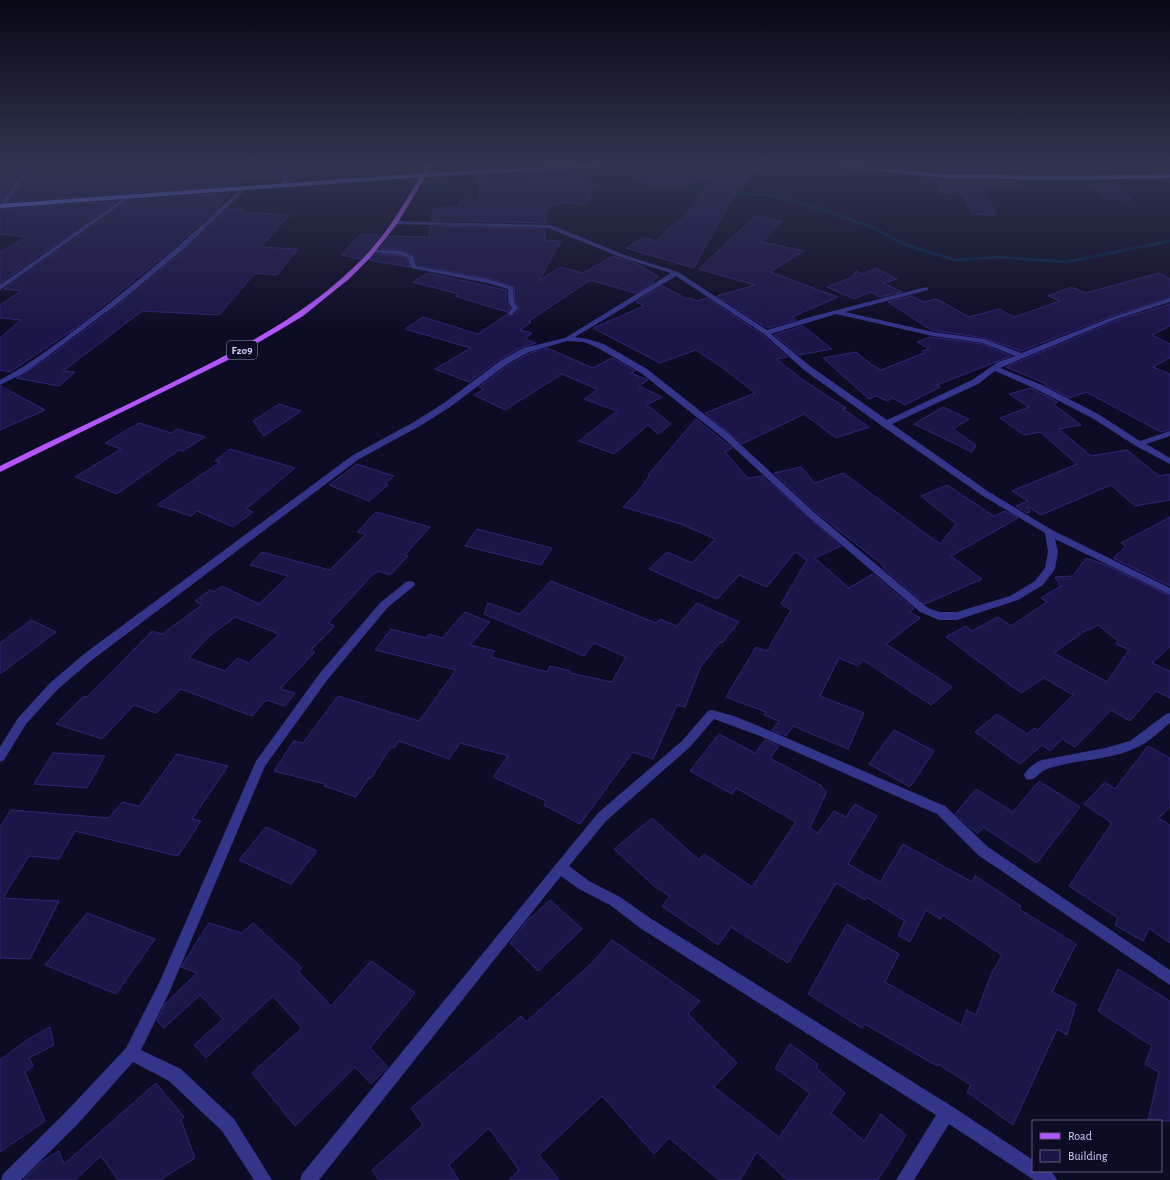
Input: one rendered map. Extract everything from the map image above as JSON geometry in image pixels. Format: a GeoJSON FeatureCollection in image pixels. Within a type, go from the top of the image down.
{"type":"FeatureCollection","features":[{"type":"Feature","properties":{"kind":"main road","name":"F209"},"geometry":{"type":"LineString","coordinates":[[0,469],[193,375],[287,324],[331,292],[373,251],[396,219]]}},
{"type":"Feature","properties":{"kind":"street"},"geometry":{"type":"LineString","coordinates":[[0,288],[97,219]]}},
{"type":"Feature","properties":{"kind":"street"},"geometry":{"type":"LineString","coordinates":[[0,384],[29,367],[110,306],[213,219]]}},
{"type":"Feature","properties":{"kind":"street"},"geometry":{"type":"LineString","coordinates":[[394,223],[538,225],[554,228],[589,243],[676,273],[766,333],[806,368],[986,494],[1049,532],[1170,592]]}},
{"type":"Feature","properties":{"kind":"street"},"geometry":{"type":"LineString","coordinates":[[373,251],[401,253],[411,257],[413,267],[488,281],[511,288],[511,302],[515,308],[510,314]]}},
{"type":"Feature","properties":{"kind":"street"},"geometry":{"type":"LineString","coordinates":[[0,757],[22,721],[54,686],[94,652],[356,457],[417,424],[526,350],[567,339],[676,273]]}},
{"type":"Feature","properties":{"kind":"street"},"geometry":{"type":"LineString","coordinates":[[766,333],[837,312],[926,289]]}},
{"type":"Feature","properties":{"kind":"street"},"geometry":{"type":"LineString","coordinates":[[885,424],[975,382],[996,369],[1001,364],[1112,319],[1170,300]]}},
{"type":"Feature","properties":{"kind":"street"},"geometry":{"type":"LineString","coordinates":[[837,312],[933,334],[984,341],[1021,356]]}},
{"type":"Feature","properties":{"kind":"street"},"geometry":{"type":"LineString","coordinates":[[567,339],[586,340],[601,346],[644,371],[725,435],[812,515],[924,610],[939,616],[958,616],[1014,598],[1039,583],[1050,569],[1053,552],[1049,532]]}},
{"type":"Feature","properties":{"kind":"street"},"geometry":{"type":"LineString","coordinates":[[996,369],[1039,387],[1095,416],[1139,444],[1170,461]]}},
{"type":"Feature","properties":{"kind":"street"},"geometry":{"type":"LineString","coordinates":[[1139,444],[1170,433]]}},
{"type":"Feature","properties":{"kind":"street"},"geometry":{"type":"LineString","coordinates":[[9,1180],[70,1120],[131,1053],[164,988],[260,764],[324,676],[384,605],[410,584]]}},
{"type":"Feature","properties":{"kind":"street"},"geometry":{"type":"LineString","coordinates":[[308,1180],[602,817],[686,744],[712,714],[764,733],[941,810],[983,851],[1170,978]]}},
{"type":"Feature","properties":{"kind":"street"},"geometry":{"type":"LineString","coordinates":[[1030,775],[1042,765],[1105,753],[1134,744],[1170,717]]}},
{"type":"Feature","properties":{"kind":"street"},"geometry":{"type":"LineString","coordinates":[[560,867],[584,885],[615,901],[646,923],[947,1113],[1032,1169]]}},
{"type":"Feature","properties":{"kind":"street"},"geometry":{"type":"LineString","coordinates":[[131,1053],[175,1075],[218,1115],[228,1125],[264,1180]]}},
{"type":"Feature","properties":{"kind":"street"},"geometry":{"type":"LineString","coordinates":[[904,1180],[947,1113]]}},
{"type":"Feature","properties":{"kind":"street"},"geometry":{"type":"LineString","coordinates":[[1037,1172],[1048,1180]]}},
{"type":"Feature","properties":{"kind":"building"},"geometry":{"type":"Polygon","coordinates":[[[0,219],[91,219],[0,283],[0,252],[27,237],[0,234],[0,219]]]}},
{"type":"Feature","properties":{"kind":"building"},"geometry":{"type":"Polygon","coordinates":[[[103,219],[206,219],[164,256],[74,329],[10,372],[0,370],[0,338],[21,320],[0,318],[0,305],[21,291],[4,289],[103,219]]]}},
{"type":"Feature","properties":{"kind":"building"},"geometry":{"type":"Polygon","coordinates":[[[217,219],[285,219],[261,247],[298,249],[277,275],[255,273],[219,315],[142,311],[63,371],[75,372],[59,386],[16,378],[45,360],[126,299],[188,247],[217,219]]]}},
{"type":"Feature","properties":{"kind":"building"},"geometry":{"type":"Polygon","coordinates":[[[546,219],[546,223],[431,220],[546,219]]]}},
{"type":"Feature","properties":{"kind":"building"},"geometry":{"type":"Polygon","coordinates":[[[682,219],[720,219],[694,268],[626,248],[643,238],[656,241],[677,221],[681,221],[682,219]]]}},
{"type":"Feature","properties":{"kind":"building"},"geometry":{"type":"Polygon","coordinates":[[[752,219],[772,219],[782,221],[762,242],[804,251],[770,272],[838,297],[792,317],[796,320],[767,328],[717,296],[755,285],[699,269],[752,219]]]}},
{"type":"Feature","properties":{"kind":"building"},"geometry":{"type":"Polygon","coordinates":[[[430,226],[545,229],[545,240],[561,241],[539,281],[560,267],[583,273],[613,256],[640,265],[658,277],[652,281],[654,282],[636,293],[590,280],[529,321],[531,322],[520,330],[532,333],[525,339],[536,343],[522,347],[499,360],[469,382],[435,369],[471,348],[405,329],[423,317],[478,334],[506,315],[513,316],[519,309],[515,302],[514,287],[488,278],[417,265],[414,255],[401,250],[380,248],[390,236],[429,237],[430,226]]]}},
{"type":"Feature","properties":{"kind":"building"},"geometry":{"type":"Polygon","coordinates":[[[360,235],[381,235],[360,259],[341,255],[360,235]]]}},
{"type":"Feature","properties":{"kind":"building"},"geometry":{"type":"Polygon","coordinates":[[[375,254],[400,256],[407,259],[409,267],[370,260],[375,254]]]}},
{"type":"Feature","properties":{"kind":"building"},"geometry":{"type":"Polygon","coordinates":[[[876,268],[897,279],[883,283],[902,292],[880,297],[872,292],[854,299],[827,287],[853,277],[856,271],[862,274],[876,268]]]}},
{"type":"Feature","properties":{"kind":"building"},"geometry":{"type":"Polygon","coordinates":[[[428,273],[506,290],[506,302],[510,308],[507,312],[455,296],[458,294],[413,282],[428,273]]]}},
{"type":"Feature","properties":{"kind":"building"},"geometry":{"type":"Polygon","coordinates":[[[1159,273],[1170,279],[1170,297],[1109,317],[1021,351],[984,338],[931,330],[888,302],[911,296],[924,302],[937,299],[969,317],[999,309],[1014,317],[1060,301],[1048,296],[1071,287],[1086,293],[1159,273]]]}},
{"type":"Feature","properties":{"kind":"building"},"geometry":{"type":"Polygon","coordinates":[[[662,286],[687,299],[691,298],[696,301],[707,298],[763,335],[787,357],[776,359],[806,382],[846,408],[843,409],[869,427],[836,438],[804,414],[742,444],[705,413],[755,393],[723,368],[696,350],[660,363],[593,328],[644,306],[636,302],[662,286]]]}},
{"type":"Feature","properties":{"kind":"building"},"geometry":{"type":"Polygon","coordinates":[[[1170,304],[1170,326],[1152,335],[1170,344],[1170,358],[1153,367],[1170,374],[1170,430],[1161,432],[1086,392],[1070,398],[1045,385],[1047,384],[1006,367],[1115,321],[1170,304]]]}},
{"type":"Feature","properties":{"kind":"building"},"geometry":{"type":"Polygon","coordinates":[[[803,326],[832,349],[799,355],[774,335],[803,326]]]}},
{"type":"Feature","properties":{"kind":"building"},"geometry":{"type":"Polygon","coordinates":[[[930,337],[983,344],[1011,356],[937,385],[940,387],[905,405],[893,398],[887,401],[876,396],[869,399],[823,358],[856,352],[872,365],[881,370],[924,353],[922,351],[929,349],[917,342],[930,337]]]}},
{"type":"Feature","properties":{"kind":"building"},"geometry":{"type":"Polygon","coordinates":[[[547,348],[593,368],[612,358],[635,371],[631,373],[648,380],[639,386],[662,397],[647,405],[671,424],[658,434],[648,425],[614,454],[579,441],[617,411],[584,399],[597,389],[562,374],[505,410],[474,395],[484,389],[479,387],[507,366],[530,353],[547,348]]]}},
{"type":"Feature","properties":{"kind":"building"},"geometry":{"type":"Polygon","coordinates":[[[1,386],[45,410],[0,430],[1,386]]]}},
{"type":"Feature","properties":{"kind":"building"},"geometry":{"type":"Polygon","coordinates":[[[1031,388],[1058,402],[1053,404],[1081,425],[1059,429],[1091,456],[1127,450],[1159,476],[1170,474],[1170,500],[1135,506],[1111,485],[1041,515],[1027,506],[1030,512],[1027,513],[1016,506],[1028,501],[1012,491],[1077,464],[1040,432],[1024,435],[1000,418],[1029,407],[1009,394],[1031,388]]]}},
{"type":"Feature","properties":{"kind":"building"},"geometry":{"type":"Polygon","coordinates":[[[279,404],[301,411],[264,436],[253,421],[279,404]]]}},
{"type":"Feature","properties":{"kind":"building"},"geometry":{"type":"Polygon","coordinates":[[[943,407],[969,419],[953,429],[976,445],[972,452],[914,424],[943,407]]]}},
{"type":"Feature","properties":{"kind":"building"},"geometry":{"type":"Polygon","coordinates":[[[696,419],[732,448],[725,452],[748,478],[762,476],[841,546],[815,558],[849,588],[873,574],[914,609],[909,611],[920,618],[886,644],[952,687],[931,705],[863,660],[858,666],[839,658],[820,696],[864,713],[848,749],[793,726],[786,736],[772,730],[779,721],[764,715],[766,712],[726,697],[756,647],[767,651],[791,610],[781,604],[807,560],[795,552],[767,587],[739,575],[717,599],[649,569],[667,552],[692,563],[715,539],[681,524],[623,507],[637,493],[650,475],[648,475],[696,419]]]}},
{"type":"Feature","properties":{"kind":"building"},"geometry":{"type":"Polygon","coordinates":[[[139,423],[171,433],[177,429],[205,437],[183,451],[179,450],[117,494],[75,477],[121,449],[105,443],[139,423]]]}},
{"type":"Feature","properties":{"kind":"building"},"geometry":{"type":"Polygon","coordinates":[[[230,449],[295,468],[246,509],[253,512],[233,527],[197,511],[191,516],[157,505],[220,462],[215,461],[230,449]]]}},
{"type":"Feature","properties":{"kind":"building"},"geometry":{"type":"Polygon","coordinates":[[[357,464],[394,476],[385,484],[388,485],[369,501],[329,485],[357,464]]]}},
{"type":"Feature","properties":{"kind":"building"},"geometry":{"type":"Polygon","coordinates":[[[801,467],[815,483],[843,473],[940,544],[956,524],[921,496],[947,485],[994,516],[1005,511],[1018,518],[951,556],[982,579],[925,604],[883,568],[885,567],[816,512],[774,473],[801,467]]]}},
{"type":"Feature","properties":{"kind":"building"},"geometry":{"type":"Polygon","coordinates":[[[376,512],[430,527],[405,555],[408,556],[390,575],[378,571],[374,573],[328,623],[335,626],[311,650],[315,652],[280,689],[295,693],[285,706],[266,700],[252,716],[181,689],[156,713],[134,705],[102,739],[56,724],[84,696],[87,697],[152,631],[162,634],[202,605],[195,601],[210,590],[214,592],[222,586],[259,604],[288,576],[250,565],[262,552],[330,570],[366,534],[357,532],[376,512]],[[235,617],[207,638],[189,658],[225,671],[237,658],[249,663],[279,634],[235,617]]]}},
{"type":"Feature","properties":{"kind":"building"},"geometry":{"type":"Polygon","coordinates":[[[1170,517],[1170,586],[1113,558],[1126,546],[1121,543],[1170,517]]]}},
{"type":"Feature","properties":{"kind":"building"},"geometry":{"type":"Polygon","coordinates":[[[477,529],[552,548],[541,565],[465,546],[477,529]]]}},
{"type":"Feature","properties":{"kind":"building"},"geometry":{"type":"Polygon","coordinates":[[[1086,558],[1106,565],[1170,596],[1170,647],[1152,663],[1170,671],[1170,698],[1156,691],[1130,721],[1111,710],[1075,747],[1062,739],[1050,751],[1042,745],[1020,764],[975,732],[997,714],[1027,734],[1034,728],[1038,730],[1073,695],[1044,678],[1021,693],[946,637],[966,626],[972,631],[998,617],[1011,626],[1047,602],[1041,598],[1061,586],[1055,577],[1073,576],[1086,558]],[[1098,625],[1090,630],[1088,629],[1054,653],[1107,682],[1129,650],[1116,644],[1118,641],[1098,625]]]}},
{"type":"Feature","properties":{"kind":"building"},"geometry":{"type":"Polygon","coordinates":[[[551,581],[656,623],[660,619],[677,626],[697,603],[739,622],[722,643],[720,642],[700,668],[685,707],[677,705],[653,759],[633,752],[580,824],[544,805],[546,801],[493,777],[508,756],[460,743],[449,759],[399,741],[394,748],[391,747],[371,778],[369,778],[356,797],[324,786],[325,784],[274,771],[294,741],[303,743],[338,696],[419,721],[456,670],[375,650],[391,629],[426,638],[429,634],[442,638],[465,612],[490,622],[470,645],[495,651],[491,657],[547,672],[550,666],[571,671],[570,673],[612,682],[626,657],[594,643],[584,656],[484,614],[488,603],[520,614],[551,581]]]}},
{"type":"Feature","properties":{"kind":"building"},"geometry":{"type":"Polygon","coordinates":[[[31,620],[56,632],[0,674],[0,643],[31,620]]]}},
{"type":"Feature","properties":{"kind":"building"},"geometry":{"type":"Polygon","coordinates":[[[894,730],[934,751],[910,787],[869,764],[894,730]]]}},
{"type":"Feature","properties":{"kind":"building"},"geometry":{"type":"Polygon","coordinates":[[[719,734],[755,753],[765,740],[779,746],[770,758],[822,786],[821,787],[827,791],[810,828],[818,833],[834,811],[846,817],[855,804],[877,816],[848,864],[880,882],[903,844],[972,882],[975,876],[1021,906],[1019,909],[1076,944],[1052,992],[1076,1004],[1067,1035],[1057,1029],[1013,1125],[967,1092],[971,1085],[938,1064],[937,1066],[865,1024],[862,1028],[808,994],[847,924],[899,954],[885,982],[961,1025],[967,1010],[976,1015],[991,974],[1002,955],[943,915],[940,919],[926,910],[910,942],[898,935],[905,921],[866,897],[865,900],[836,883],[788,963],[731,927],[718,945],[662,906],[670,896],[654,886],[614,849],[652,818],[699,860],[704,854],[752,887],[796,822],[736,788],[732,794],[690,771],[719,734]]]}},
{"type":"Feature","properties":{"kind":"building"},"geometry":{"type":"Polygon","coordinates":[[[1148,746],[1170,758],[1170,807],[1159,818],[1170,825],[1170,943],[1149,928],[1143,941],[1115,925],[1118,918],[1069,886],[1112,823],[1084,804],[1105,782],[1115,789],[1148,746]]]}},
{"type":"Feature","properties":{"kind":"building"},"geometry":{"type":"Polygon","coordinates":[[[53,753],[105,756],[87,788],[34,784],[53,753]]]}},
{"type":"Feature","properties":{"kind":"building"},"geometry":{"type":"Polygon","coordinates":[[[177,754],[228,766],[192,819],[201,821],[178,856],[75,831],[59,859],[29,856],[3,898],[59,901],[30,959],[0,958],[0,827],[11,810],[109,818],[122,802],[139,806],[177,754]]]}},
{"type":"Feature","properties":{"kind":"building"},"geometry":{"type":"Polygon","coordinates":[[[1039,781],[1080,807],[1037,863],[983,827],[978,834],[955,814],[976,789],[1013,812],[1039,781]]]}},
{"type":"Feature","properties":{"kind":"building"},"geometry":{"type":"Polygon","coordinates":[[[266,827],[317,851],[291,884],[239,860],[266,827]]]}},
{"type":"Feature","properties":{"kind":"building"},"geometry":{"type":"Polygon","coordinates":[[[550,900],[582,929],[538,971],[510,943],[527,921],[550,900]]]}},
{"type":"Feature","properties":{"kind":"building"},"geometry":{"type":"Polygon","coordinates":[[[87,913],[155,939],[116,994],[45,965],[87,913]]]}},
{"type":"Feature","properties":{"kind":"building"},"geometry":{"type":"Polygon","coordinates":[[[209,923],[242,933],[253,923],[302,968],[298,971],[331,1006],[371,961],[415,993],[370,1048],[388,1067],[371,1084],[355,1067],[295,1126],[252,1073],[302,1028],[273,996],[206,1058],[194,1045],[223,1019],[200,995],[164,1028],[157,1021],[165,1004],[197,973],[181,967],[209,923]]]}},
{"type":"Feature","properties":{"kind":"building"},"geometry":{"type":"Polygon","coordinates":[[[612,940],[700,1001],[688,1014],[737,1063],[714,1087],[779,1137],[810,1093],[775,1068],[790,1044],[818,1064],[816,1068],[845,1093],[831,1113],[864,1141],[881,1114],[906,1135],[878,1180],[787,1180],[757,1152],[740,1180],[719,1180],[669,1138],[654,1154],[602,1096],[539,1155],[559,1180],[509,1180],[519,1170],[489,1128],[449,1165],[459,1180],[379,1180],[372,1170],[423,1125],[411,1108],[521,1016],[526,1022],[593,962],[612,940]]]}},
{"type":"Feature","properties":{"kind":"building"},"geometry":{"type":"Polygon","coordinates":[[[1118,969],[1170,1001],[1170,1121],[1148,1120],[1159,1072],[1145,1064],[1152,1046],[1098,1011],[1118,969]]]}},
{"type":"Feature","properties":{"kind":"building"},"geometry":{"type":"Polygon","coordinates":[[[50,1027],[54,1045],[29,1058],[33,1066],[25,1072],[45,1121],[0,1152],[0,1060],[27,1040],[50,1027]]]}},
{"type":"Feature","properties":{"kind":"building"},"geometry":{"type":"Polygon","coordinates":[[[156,1083],[184,1117],[181,1120],[195,1158],[160,1180],[118,1180],[101,1156],[75,1180],[23,1180],[41,1162],[59,1151],[64,1164],[156,1083]]]}},
{"type":"Feature","properties":{"kind":"waterway"},"geometry":{"type":"LineString","coordinates":[[849,219],[874,228],[904,244],[955,260],[999,257],[1066,262],[1170,241]]}}]}
